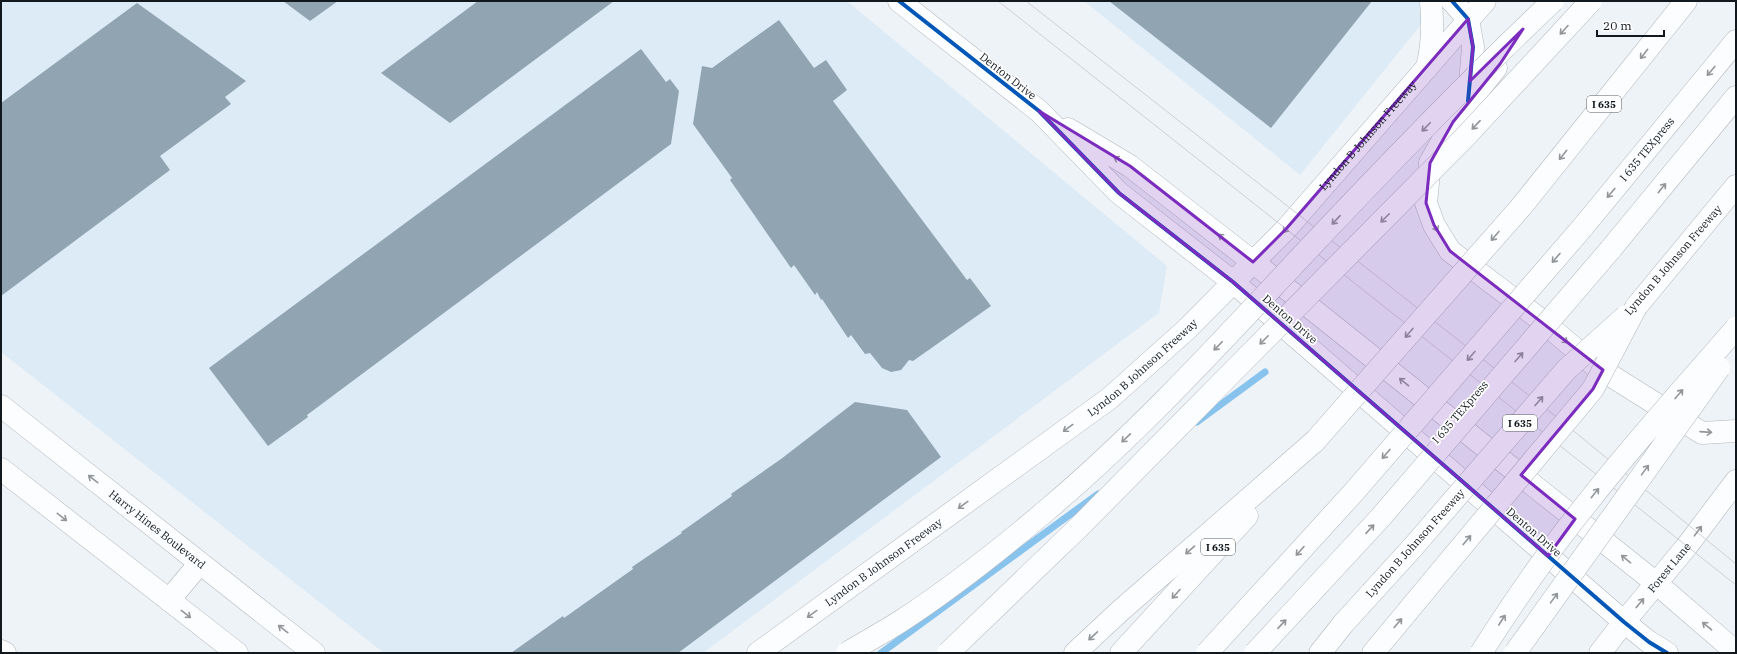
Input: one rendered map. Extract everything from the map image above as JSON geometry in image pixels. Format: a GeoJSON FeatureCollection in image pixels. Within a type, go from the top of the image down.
{"type":"FeatureCollection","features":[{"type":"Feature","properties":{"kind":"main road","name":"Denton Drive"},"geometry":{"type":"LineString","coordinates":[[899,1],[1039,111],[1130,166],[1254,262],[1656,584],[1736,652]]}},
{"type":"Feature","properties":{"kind":"main road"},"geometry":{"type":"LineString","coordinates":[[1427,67],[1431,50],[1432,35],[1431,1]]}},
{"type":"Feature","properties":{"kind":"main road"},"geometry":{"type":"LineString","coordinates":[[1452,1],[1468,19],[1473,47],[1468,101]]}},
{"type":"Feature","properties":{"kind":"main road","name":"Lyndon B Johnson Freeway"},"geometry":{"type":"LineString","coordinates":[[758,653],[1110,398],[1187,329],[1286,229],[1485,1]]}},
{"type":"Feature","properties":{"kind":"main road"},"geometry":{"type":"LineString","coordinates":[[1542,1],[1500,64],[1452,122],[1430,163],[1426,203],[1434,225],[1450,251],[1540,320],[1594,365],[1702,433],[1736,431]]}},
{"type":"Feature","properties":{"kind":"main road"},"geometry":{"type":"LineString","coordinates":[[847,653],[901,621],[947,589],[1048,509],[1095,467],[1154,411],[1216,348],[1379,174],[1486,64],[1553,1]]}},
{"type":"Feature","properties":{"kind":"main road"},"geometry":{"type":"LineString","coordinates":[[948,653],[1079,527],[1465,137],[1591,1]]}},
{"type":"Feature","properties":{"kind":"main road","name":"I 635"},"geometry":{"type":"LineString","coordinates":[[1121,653],[1315,441],[1521,207],[1686,1]]}},
{"type":"Feature","properties":{"kind":"main road","name":"I 635 TEXpress"},"geometry":{"type":"LineString","coordinates":[[1207,653],[1353,493],[1582,228],[1736,41]]}},
{"type":"Feature","properties":{"kind":"main road","name":"I 635 TEXpress"},"geometry":{"type":"LineString","coordinates":[[1255,653],[1381,517],[1610,250],[1736,97]]}},
{"type":"Feature","properties":{"kind":"main road","name":"Denton Drive"},"geometry":{"type":"LineString","coordinates":[[1039,111],[1119,193],[1234,282],[1624,622],[1649,642],[1666,653]]}},
{"type":"Feature","properties":{"kind":"main road","name":"Lyndon B Johnson Freeway"},"geometry":{"type":"LineString","coordinates":[[1320,653],[1342,624],[1413,547],[1566,370],[1636,307],[1736,186]]}},
{"type":"Feature","properties":{"kind":"main road"},"geometry":{"type":"LineString","coordinates":[[1373,653],[1594,389],[1636,307]]}},
{"type":"Feature","properties":{"kind":"main road"},"geometry":{"type":"LineString","coordinates":[[1481,653],[1514,603],[1587,502],[1736,328]]}},
{"type":"Feature","properties":{"kind":"main road"},"geometry":{"type":"LineString","coordinates":[[1515,653],[1736,343]]}},
{"type":"Feature","properties":{"kind":"main road","name":"Harry Hines Boulevard"},"geometry":{"type":"LineString","coordinates":[[1,406],[314,653]]}},
{"type":"Feature","properties":{"kind":"main road"},"geometry":{"type":"LineString","coordinates":[[1075,653],[1120,611],[1315,441]]}},
{"type":"Feature","properties":{"kind":"main road"},"geometry":{"type":"LineString","coordinates":[[1,469],[237,653]]}},
{"type":"Feature","properties":{"kind":"main road","name":"Forest Lane"},"geometry":{"type":"LineString","coordinates":[[1600,653],[1687,546],[1736,481]]}},
{"type":"Feature","properties":{"kind":"main road"},"geometry":{"type":"LineString","coordinates":[[169,600],[200,564]]}},
{"type":"Feature","properties":{"kind":"main road"},"geometry":{"type":"LineString","coordinates":[[1312,653],[1342,624]]}},
{"type":"Feature","properties":{"kind":"main road"},"geometry":{"type":"LineString","coordinates":[[1,651],[5,653]]}},
{"type":"Feature","properties":{"kind":"highlighted area"},"geometry":{"type":"Polygon","coordinates":[[[1468,19],[1473,47],[1470,81],[1523,29],[1500,64],[1453,122],[1430,163],[1426,203],[1434,225],[1450,251],[1603,370],[1593,389],[1521,475],[1575,519],[1548,556],[1233,282],[1119,193],[1039,111],[1130,166],[1253,262],[1286,229],[1468,19]]]}},
{"type":"Feature","properties":{"kind":"shaded area"},"geometry":{"type":"Polygon","coordinates":[[[1,1],[847,1],[1167,266],[1159,313],[703,653],[384,653],[1,352],[1,1]]]}},
{"type":"Feature","properties":{"kind":"shaded area"},"geometry":{"type":"Polygon","coordinates":[[[1084,1],[1440,1],[1300,175],[1084,1]]]}},
{"type":"Feature","properties":{"kind":"building"},"geometry":{"type":"Polygon","coordinates":[[[283,1],[338,1],[310,21],[283,1]]]}},
{"type":"Feature","properties":{"kind":"building"},"geometry":{"type":"Polygon","coordinates":[[[478,1],[614,1],[450,123],[381,73],[478,1]]]}},
{"type":"Feature","properties":{"kind":"building"},"geometry":{"type":"Polygon","coordinates":[[[1109,1],[1372,1],[1271,128],[1109,1]]]}},
{"type":"Feature","properties":{"kind":"building"},"geometry":{"type":"Polygon","coordinates":[[[137,3],[246,81],[225,97],[231,104],[160,156],[170,170],[1,296],[1,103],[137,3]]]}},
{"type":"Feature","properties":{"kind":"building"},"geometry":{"type":"Polygon","coordinates":[[[779,20],[814,68],[826,60],[847,90],[833,101],[967,280],[970,278],[991,306],[913,361],[909,360],[901,370],[891,372],[882,368],[870,353],[865,354],[851,335],[848,338],[817,292],[815,295],[794,265],[791,268],[730,180],[732,178],[693,124],[702,66],[712,68],[779,20]]]}},
{"type":"Feature","properties":{"kind":"building"},"geometry":{"type":"Polygon","coordinates":[[[641,49],[666,82],[670,79],[679,91],[671,144],[307,415],[308,417],[268,446],[209,368],[641,49]]]}},
{"type":"Feature","properties":{"kind":"building"},"geometry":{"type":"Polygon","coordinates":[[[855,402],[907,410],[941,457],[678,653],[511,653],[563,616],[564,618],[633,569],[632,567],[682,533],[681,532],[732,496],[731,494],[781,459],[855,402]]]}},
{"type":"Feature","properties":{"kind":"waterway"},"geometry":{"type":"LineString","coordinates":[[1197,422],[1265,372]]}},
{"type":"Feature","properties":{"kind":"waterway"},"geometry":{"type":"LineString","coordinates":[[881,653],[1098,494]]}},
{"type":"Feature","properties":{"kind":"tram line"},"geometry":{"type":"LineString","coordinates":[[998,1],[1736,585]]}},
{"type":"Feature","properties":{"kind":"tram line"},"geometry":{"type":"LineString","coordinates":[[1026,1],[1559,419],[1736,564]]}},
{"type":"Feature","properties":{"kind":"cycle path"},"geometry":{"type":"LineString","coordinates":[[899,1],[1039,111],[1119,193],[1233,282],[1624,622],[1649,642],[1667,653]]}},
{"type":"Feature","properties":{"kind":"cycle path"},"geometry":{"type":"LineString","coordinates":[[1452,1],[1468,19],[1473,47],[1468,101]]}}]}
